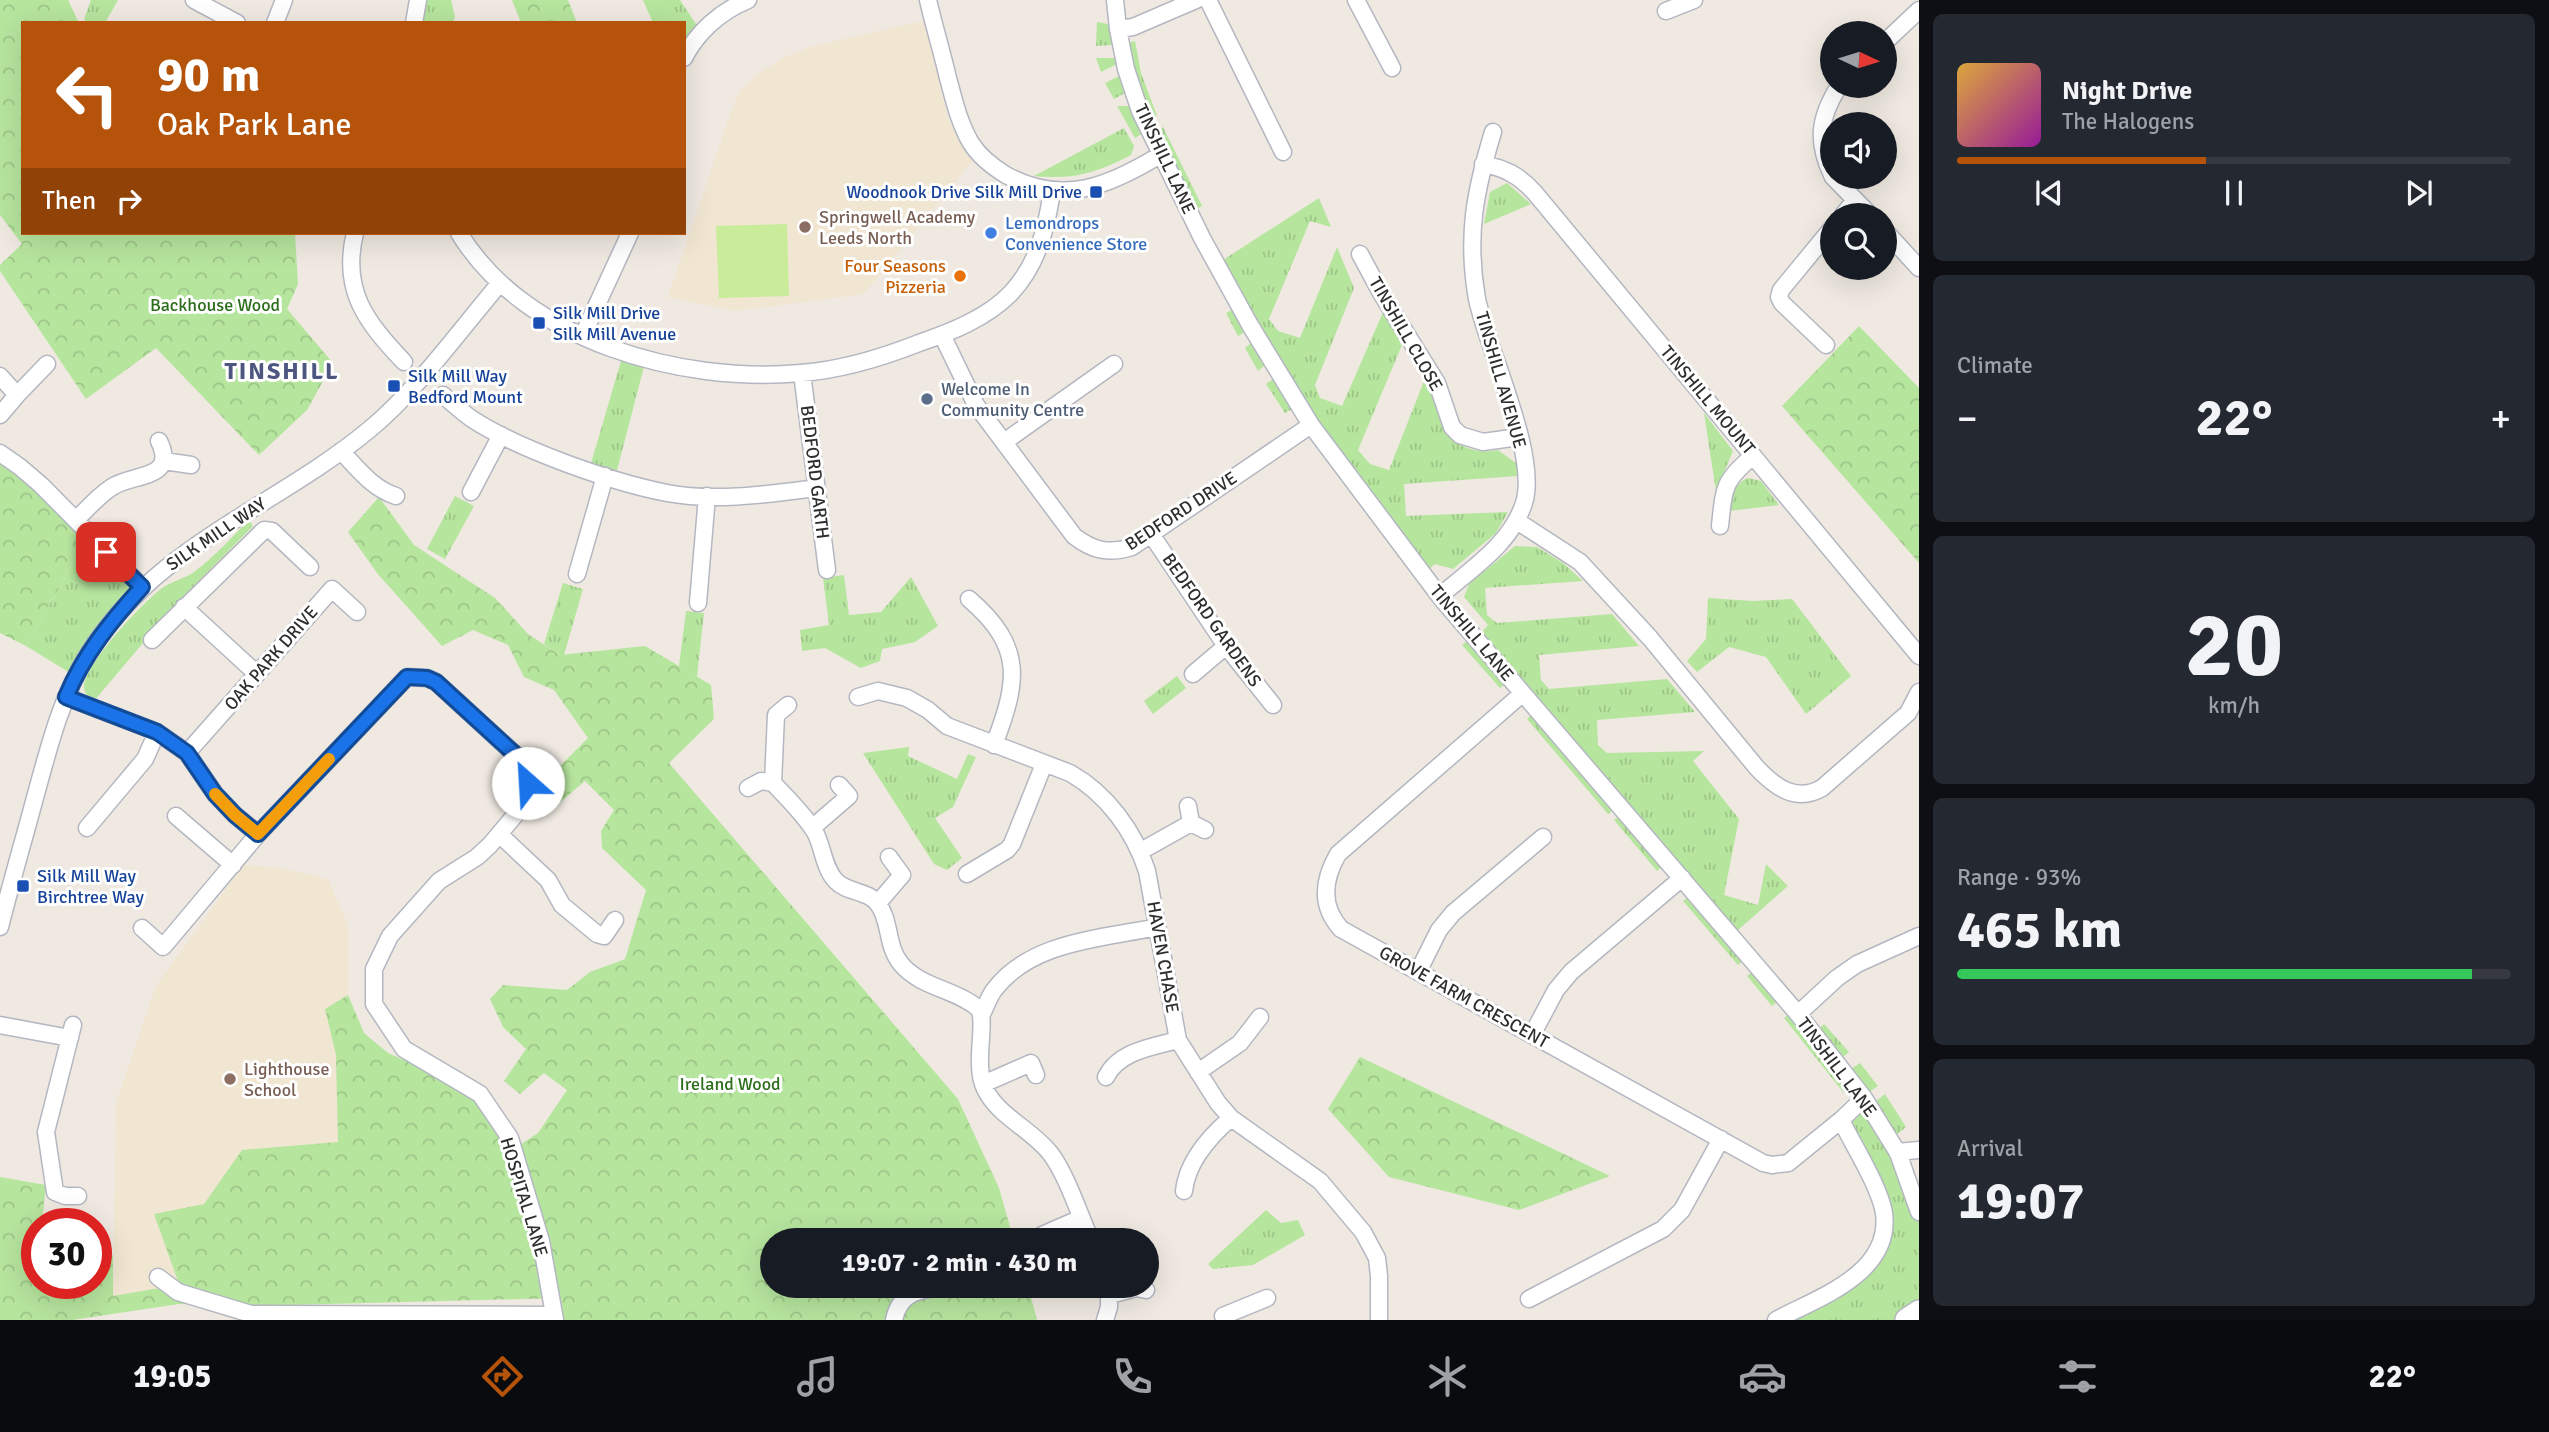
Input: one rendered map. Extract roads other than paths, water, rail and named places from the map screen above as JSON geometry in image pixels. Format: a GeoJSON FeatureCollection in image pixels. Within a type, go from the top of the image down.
{"type":"FeatureCollection","features":[{"type":"Feature","properties":{"kind":"street"},"geometry":{"type":"LineString","coordinates":[[194,0],[233,21]]}},
{"type":"Feature","properties":{"kind":"street"},"geometry":{"type":"LineString","coordinates":[[276,21],[284,0]]}},
{"type":"Feature","properties":{"kind":"street"},"geometry":{"type":"LineString","coordinates":[[414,21],[418,0]]}},
{"type":"Feature","properties":{"kind":"street"},"geometry":{"type":"LineString","coordinates":[[686,55],[716,18],[747,0]]}},
{"type":"Feature","properties":{"kind":"street"},"geometry":{"type":"LineString","coordinates":[[928,0],[960,119],[971,144],[993,167],[1024,185],[1052,192],[1089,188],[1130,173],[1160,155]]}},
{"type":"Feature","properties":{"kind":"street","name":"TINSHILL LANE"},"geometry":{"type":"LineString","coordinates":[[1115,0],[1126,69],[1139,111],[1250,325],[1311,425],[1440,596],[1798,1014],[1864,1098],[1897,1152],[1919,1212]]}},
{"type":"Feature","properties":{"kind":"street"},"geometry":{"type":"LineString","coordinates":[[1118,29],[1133,27],[1196,0]]}},
{"type":"Feature","properties":{"kind":"street"},"geometry":{"type":"LineString","coordinates":[[1208,0],[1283,152]]}},
{"type":"Feature","properties":{"kind":"street"},"geometry":{"type":"LineString","coordinates":[[1356,0],[1392,68]]}},
{"type":"Feature","properties":{"kind":"street"},"geometry":{"type":"LineString","coordinates":[[1666,11],[1694,0]]}},
{"type":"Feature","properties":{"kind":"street"},"geometry":{"type":"LineString","coordinates":[[1897,31],[1919,10]]}},
{"type":"Feature","properties":{"kind":"street","name":"TINSHILL AVENUE"},"geometry":{"type":"LineString","coordinates":[[1440,596],[1501,544],[1517,521],[1524,503],[1528,478],[1519,437],[1478,301],[1475,279],[1472,220],[1477,183],[1493,132]]}},
{"type":"Feature","properties":{"kind":"street","name":"TINSHILL MOUNT"},"geometry":{"type":"LineString","coordinates":[[1483,164],[1503,168],[1527,183],[1919,656]]}},
{"type":"Feature","properties":{"kind":"street"},"geometry":{"type":"LineString","coordinates":[[1845,189],[1858,203]]}},
{"type":"Feature","properties":{"kind":"street"},"geometry":{"type":"LineString","coordinates":[[460,235],[484,267],[518,299],[544,316],[583,335],[646,359],[676,367],[748,375],[802,373],[883,357],[977,319],[1011,294],[1036,258],[1045,231],[1052,192]]}},
{"type":"Feature","properties":{"kind":"street"},"geometry":{"type":"LineString","coordinates":[[355,235],[350,274],[354,292],[384,341],[404,362]]}},
{"type":"Feature","properties":{"kind":"street"},"geometry":{"type":"LineString","coordinates":[[583,335],[629,235]]}},
{"type":"Feature","properties":{"kind":"street"},"geometry":{"type":"LineString","coordinates":[[1820,243],[1781,290],[1779,297],[1826,345]]}},
{"type":"Feature","properties":{"kind":"street"},"geometry":{"type":"LineString","coordinates":[[1897,245],[1919,268]]}},
{"type":"Feature","properties":{"kind":"street","name":"TINSHILL CLOSE"},"geometry":{"type":"LineString","coordinates":[[1360,254],[1437,383],[1452,427],[1461,435],[1483,442],[1519,437]]}},
{"type":"Feature","properties":{"kind":"street","name":"SILK MILL WAY"},"geometry":{"type":"LineString","coordinates":[[0,928],[4,892],[54,730],[75,676],[107,626],[142,587],[177,557],[341,451],[370,429],[397,404],[500,283]]}},
{"type":"Feature","properties":{"kind":"street","name":"BEDFORD DRIVE"},"geometry":{"type":"LineString","coordinates":[[942,335],[976,405],[1074,536],[1099,551],[1115,552],[1132,547],[1311,425]]}},
{"type":"Feature","properties":{"kind":"street"},"geometry":{"type":"LineString","coordinates":[[0,415],[47,364]]}},
{"type":"Feature","properties":{"kind":"street"},"geometry":{"type":"LineString","coordinates":[[1004,442],[1114,364]]}},
{"type":"Feature","properties":{"kind":"street","name":"BEDFORD GARTH"},"geometry":{"type":"LineString","coordinates":[[802,373],[827,570]]}},
{"type":"Feature","properties":{"kind":"street"},"geometry":{"type":"LineString","coordinates":[[0,376],[18,394]]}},
{"type":"Feature","properties":{"kind":"street"},"geometry":{"type":"LineString","coordinates":[[443,395],[472,418],[501,435],[605,476],[668,493],[707,496],[766,494],[817,488]]}},
{"type":"Feature","properties":{"kind":"street"},"geometry":{"type":"LineString","coordinates":[[471,492],[501,435]]}},
{"type":"Feature","properties":{"kind":"street"},"geometry":{"type":"LineString","coordinates":[[76,520],[113,486],[154,473],[163,461],[164,453],[159,441]]}},
{"type":"Feature","properties":{"kind":"street"},"geometry":{"type":"LineString","coordinates":[[341,451],[366,477],[386,493],[396,496]]}},
{"type":"Feature","properties":{"kind":"street"},"geometry":{"type":"LineString","coordinates":[[0,453],[20,467],[142,587]]}},
{"type":"Feature","properties":{"kind":"street"},"geometry":{"type":"LineString","coordinates":[[1720,526],[1722,501],[1728,481],[1735,471],[1754,456]]}},
{"type":"Feature","properties":{"kind":"street"},"geometry":{"type":"LineString","coordinates":[[163,461],[191,465]]}},
{"type":"Feature","properties":{"kind":"street"},"geometry":{"type":"LineString","coordinates":[[577,574],[605,476]]}},
{"type":"Feature","properties":{"kind":"street"},"geometry":{"type":"LineString","coordinates":[[698,603],[707,496]]}},
{"type":"Feature","properties":{"kind":"street"},"geometry":{"type":"LineString","coordinates":[[1517,521],[1580,562],[1650,638],[1771,784],[1781,790],[1800,795],[1822,788],[1908,713],[1917,702]]}},
{"type":"Feature","properties":{"kind":"street"},"geometry":{"type":"LineString","coordinates":[[152,640],[264,530],[272,531],[310,567]]}},
{"type":"Feature","properties":{"kind":"street","name":"BEDFORD GARDENS"},"geometry":{"type":"LineString","coordinates":[[1151,534],[1226,646],[1273,705]]}},
{"type":"Feature","properties":{"kind":"street","name":"OAK PARK DRIVE"},"geometry":{"type":"LineString","coordinates":[[187,753],[332,589],[357,611]]}},
{"type":"Feature","properties":{"kind":"street"},"geometry":{"type":"LineString","coordinates":[[969,599],[993,622],[1002,635],[1012,663],[1010,703],[995,745]]}},
{"type":"Feature","properties":{"kind":"street"},"geometry":{"type":"LineString","coordinates":[[184,607],[257,674]]}},
{"type":"Feature","properties":{"kind":"street"},"geometry":{"type":"LineString","coordinates":[[1193,674],[1226,646]]}},
{"type":"Feature","properties":{"kind":"street"},"geometry":{"type":"LineString","coordinates":[[142,928],[163,947],[258,834],[407,677],[427,678],[436,682],[519,758],[528,783],[526,795],[520,808],[499,834],[548,880],[562,905],[597,934],[604,936],[615,920]]}},
{"type":"Feature","properties":{"kind":"street","name":"HAVEN CHASE"},"geometry":{"type":"LineString","coordinates":[[858,697],[878,691],[908,698],[947,726],[1070,773],[1084,781],[1114,810],[1141,852],[1147,871],[1178,1040],[1231,1118],[1320,1181],[1356,1222],[1373,1246],[1377,1258],[1379,1320]]}},
{"type":"Feature","properties":{"kind":"street","name":"GROVE FARM CRESCENT"},"geometry":{"type":"LineString","coordinates":[[1522,694],[1339,854],[1326,878],[1325,890],[1328,910],[1342,929],[1763,1163],[1788,1163],[1864,1098]]}},
{"type":"Feature","properties":{"kind":"street"},"geometry":{"type":"LineString","coordinates":[[66,697],[157,732],[187,753],[215,794],[258,834]]}},
{"type":"Feature","properties":{"kind":"street"},"geometry":{"type":"LineString","coordinates":[[788,705],[776,715],[773,782],[812,828],[833,878],[841,886],[862,893],[878,903],[892,949],[908,971],[930,985],[974,1004],[982,1014]]}},
{"type":"Feature","properties":{"kind":"street"},"geometry":{"type":"LineString","coordinates":[[87,828],[140,767],[157,732]]}},
{"type":"Feature","properties":{"kind":"street"},"geometry":{"type":"LineString","coordinates":[[967,874],[1007,850],[1012,844],[1044,764]]}},
{"type":"Feature","properties":{"kind":"street"},"geometry":{"type":"LineString","coordinates":[[748,788],[761,781],[773,782]]}},
{"type":"Feature","properties":{"kind":"street"},"geometry":{"type":"LineString","coordinates":[[812,828],[849,796],[839,785]]}},
{"type":"Feature","properties":{"kind":"street"},"geometry":{"type":"LineString","coordinates":[[1141,852],[1198,827],[1188,806]]}},
{"type":"Feature","properties":{"kind":"street"},"geometry":{"type":"LineString","coordinates":[[176,816],[233,865]]}},
{"type":"Feature","properties":{"kind":"street","name":"HOSPITAL LANE"},"geometry":{"type":"LineString","coordinates":[[158,1277],[178,1292],[251,1314],[554,1318],[541,1241],[510,1138],[480,1094],[404,1049],[374,1004],[374,969],[390,936],[439,881],[477,857],[499,834]]}},
{"type":"Feature","properties":{"kind":"street"},"geometry":{"type":"LineString","coordinates":[[1418,972],[1440,930],[1453,914],[1543,837]]}},
{"type":"Feature","properties":{"kind":"street"},"geometry":{"type":"LineString","coordinates":[[878,903],[902,875],[889,857]]}},
{"type":"Feature","properties":{"kind":"street"},"geometry":{"type":"LineString","coordinates":[[1532,1035],[1556,990],[1571,972],[1682,878]]}},
{"type":"Feature","properties":{"kind":"street"},"geometry":{"type":"LineString","coordinates":[[1085,1228],[1050,1152],[996,1105],[983,1084],[979,1045],[982,1014],[992,992],[1005,977],[1022,963],[1041,953],[1157,927]]}},
{"type":"Feature","properties":{"kind":"street"},"geometry":{"type":"LineString","coordinates":[[1798,1014],[1837,978],[1857,964],[1919,936]]}},
{"type":"Feature","properties":{"kind":"street"},"geometry":{"type":"LineString","coordinates":[[1198,1072],[1240,1043],[1260,1017]]}},
{"type":"Feature","properties":{"kind":"street"},"geometry":{"type":"LineString","coordinates":[[0,1025],[71,1032],[45,1140],[55,1192],[78,1196]]}},
{"type":"Feature","properties":{"kind":"street"},"geometry":{"type":"LineString","coordinates":[[1106,1077],[1111,1068],[1126,1057],[1178,1040]]}},
{"type":"Feature","properties":{"kind":"street"},"geometry":{"type":"LineString","coordinates":[[983,1084],[1031,1063],[1036,1075]]}},
{"type":"Feature","properties":{"kind":"street"},"geometry":{"type":"LineString","coordinates":[[1184,1191],[1187,1177],[1204,1144],[1231,1118]]}},
{"type":"Feature","properties":{"kind":"street"},"geometry":{"type":"LineString","coordinates":[[1776,1320],[1848,1283],[1868,1263],[1881,1242],[1884,1226],[1879,1198],[1841,1119]]}},
{"type":"Feature","properties":{"kind":"street"},"geometry":{"type":"LineString","coordinates":[[1529,1299],[1663,1229],[1682,1210],[1721,1139]]}},
{"type":"Feature","properties":{"kind":"street"},"geometry":{"type":"LineString","coordinates":[[1897,1152],[1919,1150]]}},
{"type":"Feature","properties":{"kind":"street"},"geometry":{"type":"LineString","coordinates":[[1058,1228],[1081,1218]]}},
{"type":"Feature","properties":{"kind":"street"},"geometry":{"type":"LineString","coordinates":[[894,1320],[902,1298]]}},
{"type":"Feature","properties":{"kind":"street"},"geometry":{"type":"LineString","coordinates":[[1105,1320],[1109,1298]]}},
{"type":"Feature","properties":{"kind":"street"},"geometry":{"type":"LineString","coordinates":[[1221,1313],[1267,1298]]}},
{"type":"Feature","properties":{"kind":"street"},"geometry":{"type":"LineString","coordinates":[[1907,1320],[1919,1312]]}},
{"type":"Feature","properties":{"kind":"place","name":"Woodnook Drive Silk Mill Drive"},"geometry":{"type":"Point","coordinates":[1096,192]}},
{"type":"Feature","properties":{"kind":"place","name":"Springwell Academy Leeds North"},"geometry":{"type":"Point","coordinates":[805,227]}},
{"type":"Feature","properties":{"kind":"place","name":"Lemondrops Convenience Store"},"geometry":{"type":"Point","coordinates":[991,233]}},
{"type":"Feature","properties":{"kind":"place","name":"Four Seasons Pizzeria"},"geometry":{"type":"Point","coordinates":[960,276]}},
{"type":"Feature","properties":{"kind":"place","name":"Silk Mill Drive Silk Mill Avenue"},"geometry":{"type":"Point","coordinates":[539,323]}},
{"type":"Feature","properties":{"kind":"place","name":"Silk Mill Way Bedford Mount"},"geometry":{"type":"Point","coordinates":[394,386]}},
{"type":"Feature","properties":{"kind":"place","name":"Welcome In Community Centre"},"geometry":{"type":"Point","coordinates":[927,399]}},
{"type":"Feature","properties":{"kind":"place","name":"Silk Mill Way Birchtree Way"},"geometry":{"type":"Point","coordinates":[23,886]}},
{"type":"Feature","properties":{"kind":"place","name":"Lighthouse School"},"geometry":{"type":"Point","coordinates":[230,1079]}},
{"type":"Feature","properties":{"kind":"district","name":"TINSHILL"},"geometry":{"type":"Point","coordinates":[282,371]}},
{"type":"Feature","properties":{"kind":"park label","name":"Backhouse Wood"},"geometry":{"type":"Point","coordinates":[215,305]}},
{"type":"Feature","properties":{"kind":"park label","name":"Ireland Wood"},"geometry":{"type":"Point","coordinates":[730,1084]}}]}
